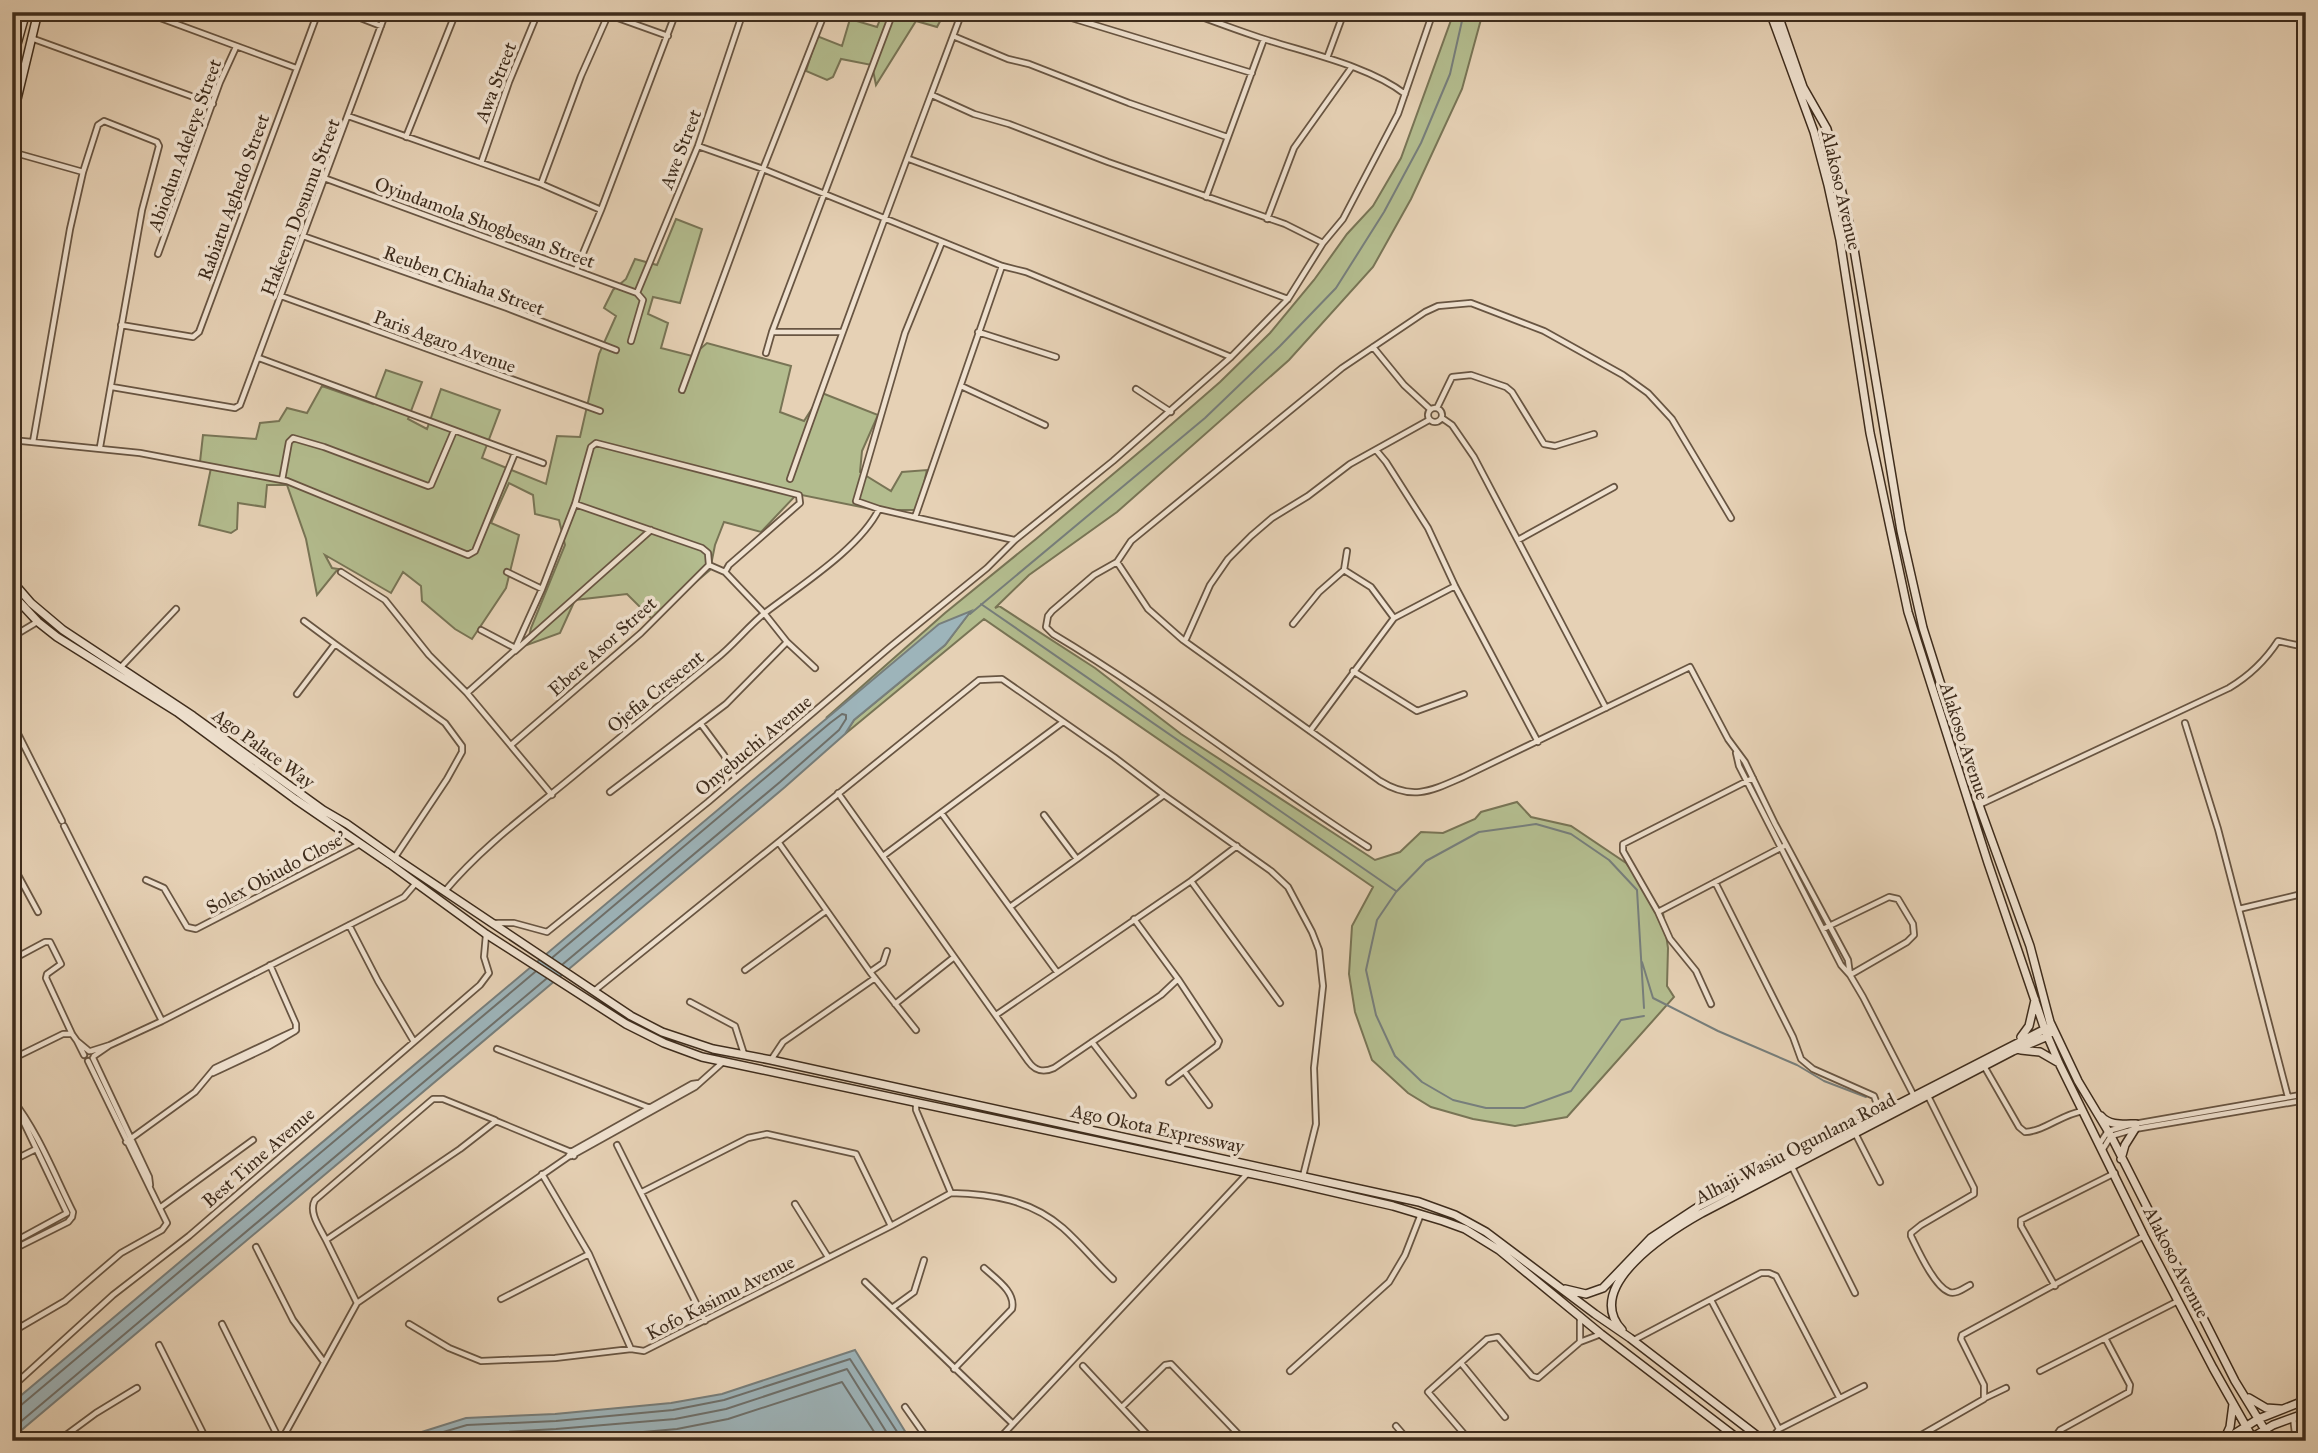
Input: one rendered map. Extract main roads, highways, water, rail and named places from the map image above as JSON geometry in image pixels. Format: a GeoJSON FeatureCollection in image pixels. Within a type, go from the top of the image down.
{"type":"FeatureCollection","features":[{"type":"Feature","properties":{"kind":"main road"},"geometry":{"type":"LineString","coordinates":[[12,62],[26,12]]}},
{"type":"Feature","properties":{"kind":"main road"},"geometry":{"type":"LineString","coordinates":[[12,120],[15,87],[38,12]]}},
{"type":"Feature","properties":{"kind":"main road","name":"Alakoso Avenue"},"geometry":{"type":"LineString","coordinates":[[1770,12],[1814,132],[1840,240],[1870,433],[1900,578],[1919,649],[2035,999],[2049,1029],[2110,1134],[2243,1393],[2265,1430]]}},
{"type":"Feature","properties":{"kind":"main road","name":"Alakoso Avenue"},"geometry":{"type":"LineString","coordinates":[[1777,12],[1803,86],[1826,127],[1851,231],[1896,500],[1923,628],[1979,805],[2029,946],[2059,1063],[2144,1236],[2246,1427],[2249,1439]]}},
{"type":"Feature","properties":{"kind":"main road"},"geometry":{"type":"LineString","coordinates":[[1814,132],[1826,127]]}},
{"type":"Feature","properties":{"kind":"main road"},"geometry":{"type":"LineString","coordinates":[[1859,357],[1871,354]]}},
{"type":"Feature","properties":{"kind":"main road"},"geometry":{"type":"LineString","coordinates":[[1886,504],[1896,500]]}},
{"type":"Feature","properties":{"kind":"main road","name":"Ago Palace Way"},"geometry":{"type":"LineString","coordinates":[[12,581],[63,630],[193,716],[298,792],[506,932]]}},
{"type":"Feature","properties":{"kind":"main road","name":"Ago Palace Way"},"geometry":{"type":"LineString","coordinates":[[12,594],[38,622],[57,637],[177,712],[498,942]]}},
{"type":"Feature","properties":{"kind":"main road","name":"Ago Okota Expressway"},"geometry":{"type":"LineString","coordinates":[[506,932],[646,1025],[713,1049],[1303,1176],[1419,1202],[1455,1215],[1486,1232],[1632,1339],[1764,1441]]}},
{"type":"Feature","properties":{"kind":"main road","name":"Ago Okota Expressway"},"geometry":{"type":"LineString","coordinates":[[498,942],[603,1009],[685,1052],[1247,1173],[1422,1214],[1465,1229],[1499,1250],[1601,1334],[1741,1441]]}},
{"type":"Feature","properties":{"kind":"main road"},"geometry":{"type":"LineString","coordinates":[[2035,999],[2029,1026],[2014,1047],[2034,1051],[2059,1063]]}},
{"type":"Feature","properties":{"kind":"main road"},"geometry":{"type":"LineString","coordinates":[[603,1009],[607,1000]]}},
{"type":"Feature","properties":{"kind":"main road","name":"Alhaji Wasiu Ogunlana Road"},"geometry":{"type":"LineString","coordinates":[[1632,1339],[1614,1319],[1611,1304],[1613,1291],[1650,1248],[1686,1222],[1792,1167],[1880,1112],[1928,1096],[1984,1066],[2035,1032],[2049,1029]]}},
{"type":"Feature","properties":{"kind":"main road","name":"Alhaji Wasiu Ogunlana Road"},"geometry":{"type":"LineString","coordinates":[[1561,1288],[1580,1294],[1599,1290],[1646,1243],[1675,1221],[1715,1198],[1853,1131],[2014,1047]]}},
{"type":"Feature","properties":{"kind":"main road"},"geometry":{"type":"LineString","coordinates":[[2091,1103],[2104,1120],[2135,1126],[2124,1145],[2121,1160]]}},
{"type":"Feature","properties":{"kind":"main road"},"geometry":{"type":"LineString","coordinates":[[2243,1393],[2253,1403],[2280,1409]]}},
{"type":"Feature","properties":{"kind":"main road"},"geometry":{"type":"LineString","coordinates":[[2223,1441],[2258,1419],[2306,1400]]}},
{"type":"Feature","properties":{"kind":"main road"},"geometry":{"type":"LineString","coordinates":[[2223,1441],[2230,1427],[2233,1404]]}},
{"type":"Feature","properties":{"kind":"main road"},"geometry":{"type":"LineString","coordinates":[[2249,1439],[2293,1416],[2306,1413]]}},
{"type":"Feature","properties":{"kind":"water"},"geometry":{"type":"Polygon","coordinates":[[[971,611],[945,645],[854,720],[845,734],[785,787],[12,1438],[12,1403],[939,624],[971,611]]]}},
{"type":"Feature","properties":{"kind":"water"},"geometry":{"type":"Polygon","coordinates":[[[855,1350],[911,1441],[393,1441],[466,1418],[555,1414],[671,1403],[722,1394],[855,1350]]]}},
{"type":"Feature","properties":{"kind":"waterway"},"geometry":{"type":"LineString","coordinates":[[970,614],[1205,418],[1336,288],[1384,212],[1421,143],[1450,74],[1464,12]]}},
{"type":"Feature","properties":{"kind":"waterway"},"geometry":{"type":"LineString","coordinates":[[981,604],[1396,891]]}},
{"type":"Feature","properties":{"kind":"waterway"},"geometry":{"type":"LineString","coordinates":[[1644,1008],[1637,890],[1609,860],[1571,834],[1536,824],[1479,832],[1426,861],[1396,892],[1377,920],[1366,970],[1376,1015],[1395,1056],[1422,1082],[1453,1100],[1486,1108],[1524,1108],[1571,1091],[1621,1020],[1644,1016]]}},
{"type":"Feature","properties":{"kind":"waterway"},"geometry":{"type":"LineString","coordinates":[[1642,962],[1653,998],[1718,1031],[1797,1065],[1824,1081],[1866,1097]]}}]}
